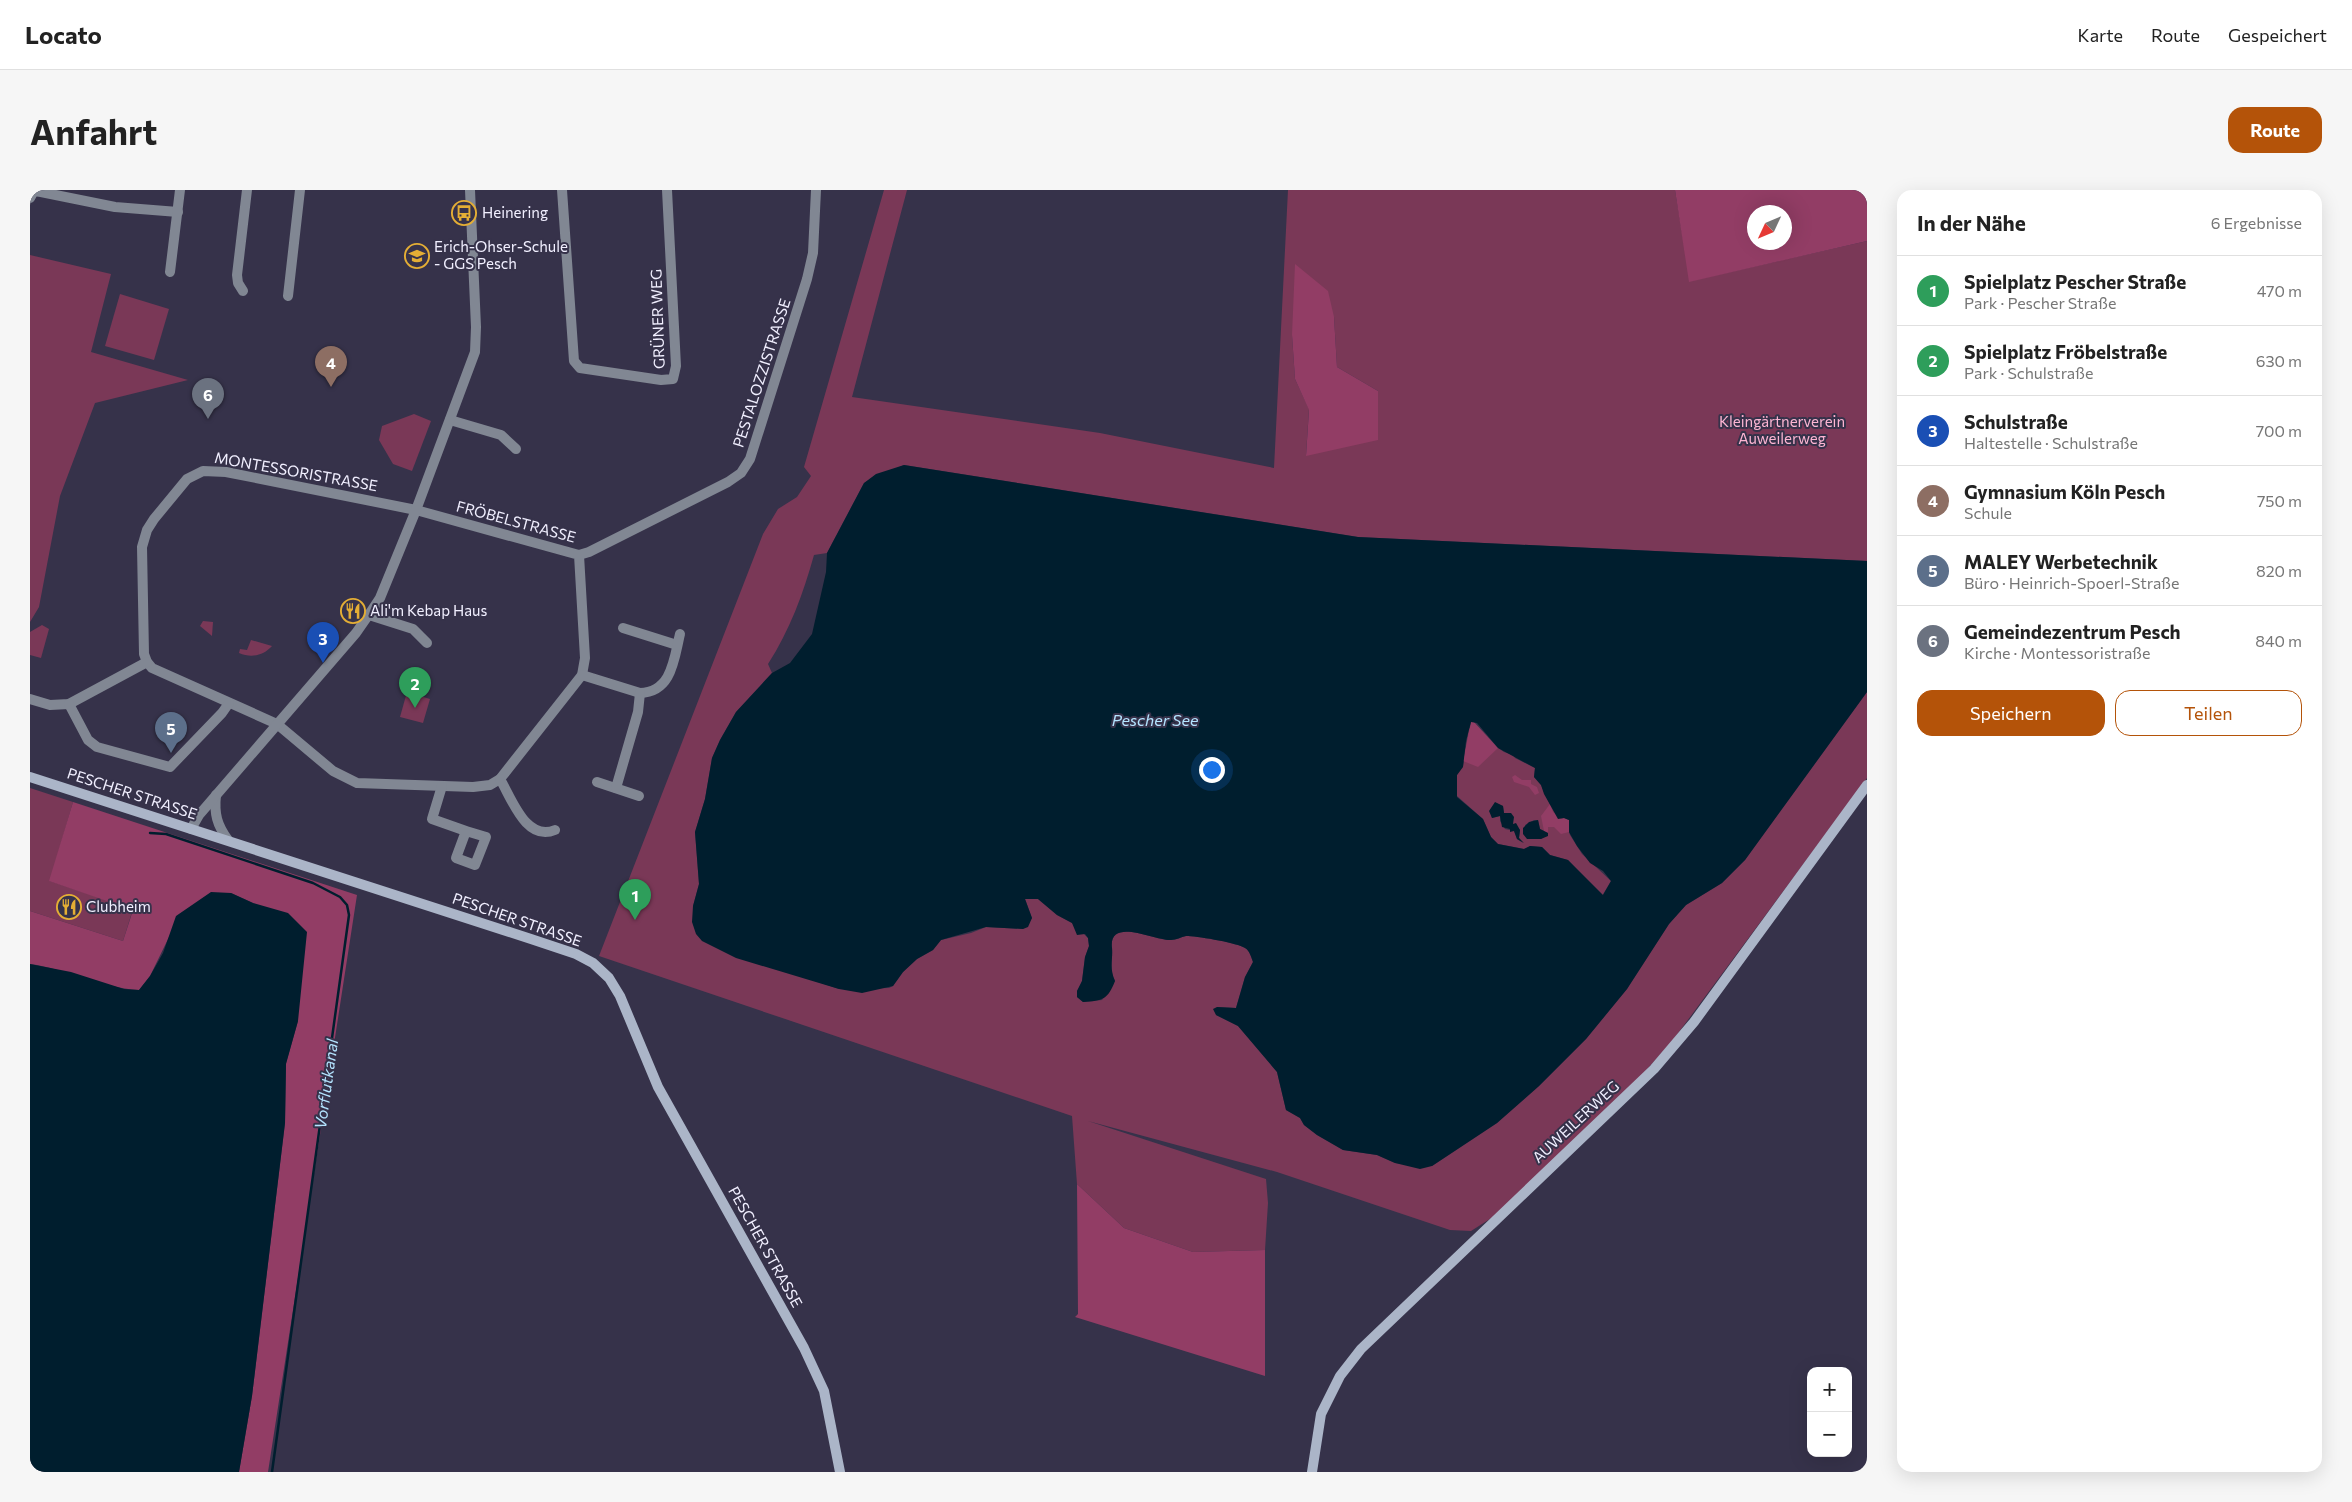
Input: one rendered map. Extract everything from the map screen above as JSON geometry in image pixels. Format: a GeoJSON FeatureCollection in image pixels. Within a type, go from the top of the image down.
{"type":"FeatureCollection","features":[{"type":"Feature","properties":{"kind":"street"},"geometry":{"type":"LineString","coordinates":[[170,272],[180,190]]}},
{"type":"Feature","properties":{"kind":"street"},"geometry":{"type":"LineString","coordinates":[[243,291],[238,283],[237,276],[247,190]]}},
{"type":"Feature","properties":{"kind":"street"},"geometry":{"type":"LineString","coordinates":[[288,296],[300,190]]}},
{"type":"Feature","properties":{"kind":"street"},"geometry":{"type":"LineString","coordinates":[[191,828],[216,795],[370,615],[380,598],[469,372],[476,344],[470,190]]}},
{"type":"Feature","properties":{"kind":"street","name":"GRÜNER WEG"},"geometry":{"type":"LineString","coordinates":[[562,190],[574,361],[576,366],[661,380],[673,379],[676,366],[667,190]]}},
{"type":"Feature","properties":{"kind":"street","name":"PESTALOZZISTRASSE"},"geometry":{"type":"LineString","coordinates":[[580,555],[728,482],[741,473],[746,466],[750,459],[788,344],[807,279],[813,253],[816,190]]}},
{"type":"Feature","properties":{"kind":"street"},"geometry":{"type":"LineString","coordinates":[[30,198],[34,191],[115,207],[178,212]]}},
{"type":"Feature","properties":{"kind":"street"},"geometry":{"type":"LineString","coordinates":[[450,420],[501,435],[516,449]]}},
{"type":"Feature","properties":{"kind":"street","name":"MONTESSORISTRASSE"},"geometry":{"type":"LineString","coordinates":[[146,662],[144,654],[144,539],[154,519],[187,479],[194,474],[203,471],[226,472],[416,510]]}},
{"type":"Feature","properties":{"kind":"street","name":"FRÖBELSTRASSE"},"geometry":{"type":"LineString","coordinates":[[416,510],[580,555],[585,658],[582,675]]}},
{"type":"Feature","properties":{"kind":"street"},"geometry":{"type":"LineString","coordinates":[[370,615],[413,629],[427,643]]}},
{"type":"Feature","properties":{"kind":"street"},"geometry":{"type":"LineString","coordinates":[[623,628],[677,645]]}},
{"type":"Feature","properties":{"kind":"street"},"geometry":{"type":"LineString","coordinates":[[30,698],[50,704],[69,704],[146,662],[152,668],[277,724],[333,771],[347,779],[373,784],[474,787],[490,785],[500,779],[582,675],[640,693],[649,693],[664,685],[669,677],[680,634]]}},
{"type":"Feature","properties":{"kind":"street"},"geometry":{"type":"LineString","coordinates":[[616,788],[638,712],[640,693]]}},
{"type":"Feature","properties":{"kind":"street"},"geometry":{"type":"LineString","coordinates":[[69,704],[88,740],[97,747],[170,767],[222,713],[229,703]]}},
{"type":"Feature","properties":{"kind":"street","name":"PESCHER STRASSE"},"geometry":{"type":"LineString","coordinates":[[30,777],[576,954],[600,969],[609,978],[620,996],[658,1087],[804,1348],[824,1392],[840,1472]]}},
{"type":"Feature","properties":{"kind":"street"},"geometry":{"type":"LineString","coordinates":[[500,779],[529,826],[537,832],[548,833],[555,830]]}},
{"type":"Feature","properties":{"kind":"street"},"geometry":{"type":"LineString","coordinates":[[597,782],[639,796]]}},
{"type":"Feature","properties":{"kind":"street","name":"AUWEILERWEG"},"geometry":{"type":"LineString","coordinates":[[1312,1472],[1321,1414],[1340,1376],[1361,1349],[1654,1069],[1694,1022],[1867,785]]}},
{"type":"Feature","properties":{"kind":"street"},"geometry":{"type":"LineString","coordinates":[[442,786],[432,819],[466,830]]}},
{"type":"Feature","properties":{"kind":"street"},"geometry":{"type":"LineString","coordinates":[[216,795],[214,810],[218,827],[228,840]]}},
{"type":"Feature","properties":{"kind":"green space","name":"Kleingärtnerverein Auweilerweg"},"geometry":{"type":"Polygon","coordinates":[[[884,190],[907,190],[852,397],[1100,433],[1274,468],[1288,190],[1675,190],[1690,281],[1867,241],[1867,561],[1358,537],[904,465],[864,483],[827,553],[814,555],[795,611],[783,638],[768,664],[772,673],[736,712],[712,758],[705,799],[695,832],[699,884],[693,906],[783,970],[839,989],[889,988],[917,959],[933,950],[941,940],[971,933],[986,927],[1023,929],[1032,918],[1025,899],[1038,899],[1057,915],[1072,923],[1088,938],[1089,946],[1085,957],[1082,981],[1077,991],[1077,997],[1083,1002],[1102,1000],[1115,981],[1112,968],[1112,948],[1113,939],[1117,933],[1134,932],[1171,940],[1191,936],[1238,945],[1247,949],[1253,962],[1245,977],[1236,1008],[1217,1007],[1216,1015],[1238,1026],[1277,1072],[1286,1110],[1300,1118],[1304,1125],[1317,1135],[1343,1150],[1377,1155],[1395,1163],[1432,1166],[1497,1123],[1539,1086],[1586,1039],[1627,989],[1669,924],[1686,905],[1722,883],[1745,860],[1867,692],[1867,778],[1673,1040],[1641,1076],[1493,1217],[1471,1231],[1450,1230],[1277,1172],[1088,1121],[1266,1179],[1268,1203],[1265,1250],[1193,1252],[1124,1228],[1077,1184],[1072,1116],[599,956],[763,534],[778,509],[797,497],[811,476],[804,467],[884,190]],[[1334,317],[1292,335],[1295,379],[1309,409],[1306,455],[1378,391],[1337,367],[1334,317]]]}},
{"type":"Feature","properties":{"kind":"green space"},"geometry":{"type":"Polygon","coordinates":[[[30,255],[111,274],[91,352],[188,380],[95,403],[60,496],[39,607],[30,622],[30,255]]]}},
{"type":"Feature","properties":{"kind":"green space"},"geometry":{"type":"Polygon","coordinates":[[[120,294],[169,309],[154,360],[105,346],[120,294]]]}},
{"type":"Feature","properties":{"kind":"green space"},"geometry":{"type":"Polygon","coordinates":[[[414,414],[431,421],[412,471],[393,464],[379,440],[382,426],[414,414]]]}},
{"type":"Feature","properties":{"kind":"green space"},"geometry":{"type":"Polygon","coordinates":[[[203,621],[213,622],[212,636],[200,626],[203,621]]]}},
{"type":"Feature","properties":{"kind":"green space"},"geometry":{"type":"Polygon","coordinates":[[[42,625],[49,629],[41,658],[30,655],[30,632],[42,625]]]}},
{"type":"Feature","properties":{"kind":"green space"},"geometry":{"type":"Polygon","coordinates":[[[251,640],[272,646],[265,652],[257,655],[239,653],[240,649],[247,650],[251,640]]]}},
{"type":"Feature","properties":{"kind":"green space"},"geometry":{"type":"Polygon","coordinates":[[[407,692],[430,699],[423,723],[400,717],[407,692]]]}},
{"type":"Feature","properties":{"kind":"green space"},"geometry":{"type":"Polygon","coordinates":[[[1469,728],[1504,752],[1535,768],[1534,777],[1541,785],[1550,804],[1564,818],[1570,835],[1582,854],[1611,881],[1602,896],[1568,860],[1550,855],[1542,847],[1530,846],[1524,849],[1498,844],[1491,837],[1483,819],[1457,796],[1457,775],[1463,766],[1469,728]],[[1496,803],[1490,810],[1492,818],[1500,816],[1500,821],[1505,829],[1514,831],[1517,839],[1523,843],[1519,838],[1520,830],[1513,824],[1511,813],[1504,813],[1503,806],[1496,803]],[[1538,820],[1525,825],[1525,834],[1530,839],[1541,839],[1548,833],[1540,829],[1538,820]]]}},
{"type":"Feature","properties":{"kind":"green space"},"geometry":{"type":"Polygon","coordinates":[[[30,788],[73,802],[50,881],[133,909],[123,941],[30,911],[30,788]]]}},
{"type":"Feature","properties":{"kind":"shaded area"},"geometry":{"type":"Polygon","coordinates":[[[1675,190],[1867,190],[1867,241],[1689,282],[1675,190]]]}},
{"type":"Feature","properties":{"kind":"shaded area"},"geometry":{"type":"Polygon","coordinates":[[[1295,264],[1328,291],[1334,317],[1337,367],[1378,391],[1378,440],[1306,456],[1309,410],[1295,379],[1292,335],[1295,264]]]}},
{"type":"Feature","properties":{"kind":"shaded area"},"geometry":{"type":"Polygon","coordinates":[[[1471,722],[1474,722],[1498,748],[1478,767],[1463,761],[1471,722]]]}},
{"type":"Feature","properties":{"kind":"shaded area"},"geometry":{"type":"Polygon","coordinates":[[[1515,775],[1522,780],[1531,780],[1531,784],[1537,787],[1539,793],[1535,795],[1529,787],[1514,782],[1512,777],[1515,775]]]}},
{"type":"Feature","properties":{"kind":"shaded area"},"geometry":{"type":"Polygon","coordinates":[[[73,802],[357,895],[268,1472],[239,1472],[252,1396],[285,1123],[286,1063],[298,1021],[253,903],[231,893],[169,937],[150,976],[139,990],[111,986],[44,966],[30,964],[30,911],[123,941],[133,910],[49,881],[73,802]]]}},
{"type":"Feature","properties":{"kind":"shaded area"},"geometry":{"type":"Polygon","coordinates":[[[1550,804],[1553,812],[1561,819],[1569,820],[1569,832],[1561,834],[1554,827],[1548,827],[1548,833],[1544,831],[1541,816],[1550,804]]]}},
{"type":"Feature","properties":{"kind":"shaded area"},"geometry":{"type":"Polygon","coordinates":[[[1077,1184],[1124,1228],[1193,1252],[1265,1250],[1265,1376],[1075,1317],[1078,1314],[1077,1184]]]}},
{"type":"Feature","properties":{"kind":"water","name":"Pescher See"},"geometry":{"type":"Polygon","coordinates":[[[904,465],[1358,537],[1867,561],[1867,692],[1745,860],[1722,883],[1686,905],[1669,924],[1627,989],[1586,1039],[1539,1086],[1497,1123],[1432,1166],[1420,1169],[1395,1163],[1377,1155],[1343,1150],[1317,1135],[1304,1125],[1300,1118],[1286,1110],[1277,1072],[1238,1026],[1216,1015],[1213,1009],[1217,1007],[1236,1008],[1245,977],[1253,962],[1247,949],[1238,945],[1191,936],[1171,940],[1134,932],[1117,933],[1113,939],[1112,948],[1112,968],[1115,981],[1110,992],[1100,1000],[1083,1002],[1077,997],[1077,991],[1082,981],[1085,957],[1089,946],[1088,938],[1085,934],[1077,935],[1072,923],[1057,915],[1038,899],[1025,899],[1032,918],[1028,927],[1023,929],[986,927],[941,940],[933,950],[917,959],[903,972],[893,986],[862,993],[839,989],[736,958],[702,941],[696,934],[692,922],[693,906],[699,884],[695,832],[705,799],[712,758],[736,712],[772,673],[790,663],[812,634],[826,572],[827,553],[864,483],[876,474],[904,465]],[[1471,722],[1466,741],[1463,767],[1457,775],[1457,797],[1483,819],[1491,837],[1498,844],[1524,849],[1530,846],[1542,847],[1550,855],[1568,860],[1603,895],[1611,881],[1603,871],[1590,863],[1577,846],[1569,832],[1569,820],[1564,818],[1558,819],[1541,785],[1534,777],[1535,768],[1498,748],[1477,723],[1471,722]]]}},
{"type":"Feature","properties":{"kind":"water"},"geometry":{"type":"Polygon","coordinates":[[[1495,802],[1503,806],[1504,813],[1511,813],[1514,817],[1513,824],[1516,823],[1520,830],[1519,838],[1524,843],[1517,839],[1514,831],[1510,832],[1510,829],[1502,827],[1500,816],[1492,818],[1489,811],[1495,802]]]}},
{"type":"Feature","properties":{"kind":"water"},"geometry":{"type":"Polygon","coordinates":[[[1538,820],[1540,829],[1548,833],[1548,836],[1541,839],[1527,839],[1523,834],[1523,828],[1529,822],[1538,820]]]}},
{"type":"Feature","properties":{"kind":"water"},"geometry":{"type":"Polygon","coordinates":[[[211,892],[231,893],[253,903],[288,913],[307,932],[298,1021],[286,1064],[285,1123],[252,1396],[239,1472],[30,1472],[30,964],[71,972],[124,989],[139,990],[150,976],[163,953],[176,916],[211,892]]]}},
{"type":"Feature","properties":{"kind":"waterway","name":"Vorflutkanal"},"geometry":{"type":"LineString","coordinates":[[150,833],[166,834],[313,883],[340,897],[347,905],[349,915],[272,1472]]}},
{"type":"Feature","properties":{"kind":"place","name":"Heinering"},"geometry":{"type":"Point","coordinates":[464,213]}},
{"type":"Feature","properties":{"kind":"place","name":"Erich-Ohser-Schule - GGS Pesch"},"geometry":{"type":"Point","coordinates":[417,256]}},
{"type":"Feature","properties":{"kind":"place","name":"Gymnasium Köln Pesch"},"geometry":{"type":"Point","coordinates":[331,387]}},
{"type":"Feature","properties":{"kind":"place","name":"Gemeindezentrum Pesch"},"geometry":{"type":"Point","coordinates":[208,419]}},
{"type":"Feature","properties":{"kind":"place","name":"Ali'm Kebap Haus"},"geometry":{"type":"Point","coordinates":[353,611]}},
{"type":"Feature","properties":{"kind":"place","name":"Schulstraße"},"geometry":{"type":"Point","coordinates":[323,663]}},
{"type":"Feature","properties":{"kind":"place","name":"Spielplatz Fröbelstraße"},"geometry":{"type":"Point","coordinates":[415,708]}},
{"type":"Feature","properties":{"kind":"place","name":"MALEY Werbetechnik"},"geometry":{"type":"Point","coordinates":[171,753]}},
{"type":"Feature","properties":{"kind":"place","name":"Clubheim"},"geometry":{"type":"Point","coordinates":[69,907]}},
{"type":"Feature","properties":{"kind":"place","name":"Spielplatz Pescher Straße"},"geometry":{"type":"Point","coordinates":[635,920]}}]}
